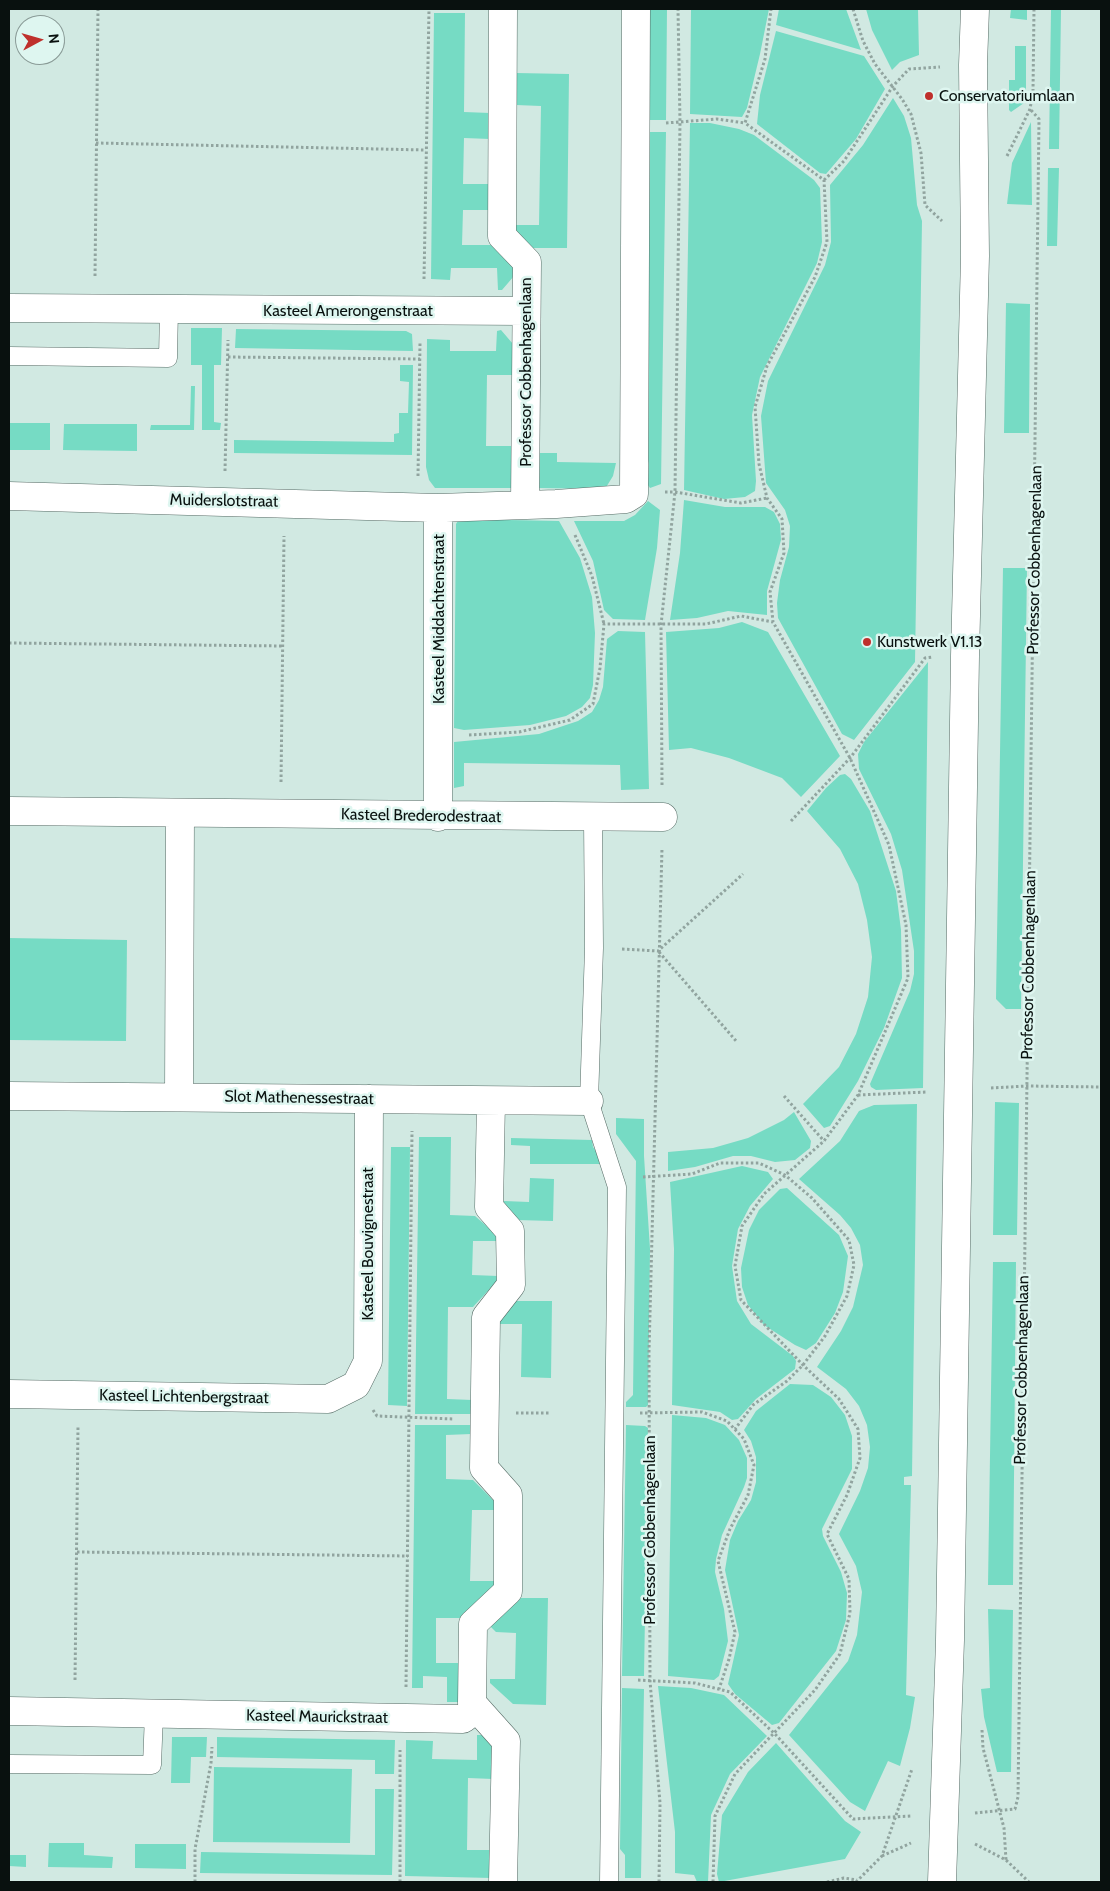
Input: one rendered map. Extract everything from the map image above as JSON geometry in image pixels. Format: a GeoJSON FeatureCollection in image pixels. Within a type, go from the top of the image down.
{"type":"FeatureCollection","features":[{"type":"Feature","properties":{"kind":"street","name":"Professor Cobbenhagenlaan"},"geometry":{"type":"LineString","coordinates":[[503,9],[502,236],[527,262],[525,504]]}},
{"type":"Feature","properties":{"kind":"street"},"geometry":{"type":"LineString","coordinates":[[428,507],[556,504],[626,499],[634,494],[636,9]]}},
{"type":"Feature","properties":{"kind":"street"},"geometry":{"type":"LineString","coordinates":[[942,1882],[946,1816],[964,656],[975,256],[973,65],[976,9]]}},
{"type":"Feature","properties":{"kind":"street","name":"Kasteel Amerongenstraat"},"geometry":{"type":"LineString","coordinates":[[9,308],[422,312],[526,311]]}},
{"type":"Feature","properties":{"kind":"street","name":"Muiderslotstraat"},"geometry":{"type":"LineString","coordinates":[[9,496],[428,507]]}},
{"type":"Feature","properties":{"kind":"street","name":"Kasteel Middachtenstraat"},"geometry":{"type":"LineString","coordinates":[[428,507],[439,736],[438,817]]}},
{"type":"Feature","properties":{"kind":"street","name":"Kasteel Brederodestraat"},"geometry":{"type":"LineString","coordinates":[[9,811],[438,817],[663,817]]}},
{"type":"Feature","properties":{"kind":"street"},"geometry":{"type":"LineString","coordinates":[[179,1097],[180,813]]}},
{"type":"Feature","properties":{"kind":"street","name":"Slot Mathenessestraat"},"geometry":{"type":"LineString","coordinates":[[9,1096],[590,1101]]}},
{"type":"Feature","properties":{"kind":"street","name":"Kasteel Bouvignestraat"},"geometry":{"type":"LineString","coordinates":[[356,1385],[368,1361],[369,1099]]}},
{"type":"Feature","properties":{"kind":"street"},"geometry":{"type":"LineString","coordinates":[[491,1101],[489,1208],[510,1231],[511,1285],[486,1317],[484,1468],[508,1495],[508,1591],[474,1624],[472,1703],[506,1741],[503,1882]]}},
{"type":"Feature","properties":{"kind":"street","name":"Kasteel Lichtenbergstraat"},"geometry":{"type":"LineString","coordinates":[[9,1394],[328,1399],[356,1385]]}},
{"type":"Feature","properties":{"kind":"street","name":"Kasteel Maurickstraat"},"geometry":{"type":"LineString","coordinates":[[9,1711],[463,1719],[476,1709]]}},
{"type":"Feature","properties":{"kind":"lane"},"geometry":{"type":"LineString","coordinates":[[9,356],[168,358],[169,309]]}},
{"type":"Feature","properties":{"kind":"lane"},"geometry":{"type":"LineString","coordinates":[[593,818],[594,948],[590,1101],[617,1187],[609,1882]]}},
{"type":"Feature","properties":{"kind":"lane"},"geometry":{"type":"LineString","coordinates":[[9,1764],[152,1765],[154,1714]]}},
{"type":"Feature","properties":{"kind":"path"},"geometry":{"type":"LineString","coordinates":[[94,308],[98,9]]}},
{"type":"Feature","properties":{"kind":"path"},"geometry":{"type":"LineString","coordinates":[[428,507],[420,359],[424,280],[429,9]]}},
{"type":"Feature","properties":{"kind":"path"},"geometry":{"type":"LineString","coordinates":[[675,492],[680,122],[678,9]]}},
{"type":"Feature","properties":{"kind":"path"},"geometry":{"type":"LineString","coordinates":[[745,123],[764,59],[771,9]]}},
{"type":"Feature","properties":{"kind":"path"},"geometry":{"type":"LineString","coordinates":[[713,1882],[715,1816],[735,1774],[776,1734],[815,1690],[840,1654],[850,1613],[848,1579],[827,1534],[847,1495],[860,1458],[858,1429],[838,1399],[803,1366],[741,1300],[735,1266],[742,1226],[764,1194],[824,1141],[858,1095],[908,978],[906,925],[889,845],[850,758],[773,622],[770,592],[784,553],[782,519],[767,498],[758,464],[755,407],[767,366],[815,277],[827,242],[824,180],[844,160],[893,86],[909,68],[973,65]]}},
{"type":"Feature","properties":{"kind":"path","name":"Professor Cobbenhagenlaan"},"geometry":{"type":"LineString","coordinates":[[1000,1812],[1015,1809],[1018,1798],[1039,119],[1030,109]]}},
{"type":"Feature","properties":{"kind":"path"},"geometry":{"type":"LineString","coordinates":[[636,125],[717,119],[745,123],[824,180]]}},
{"type":"Feature","properties":{"kind":"path"},"geometry":{"type":"LineString","coordinates":[[96,143],[426,150]]}},
{"type":"Feature","properties":{"kind":"path"},"geometry":{"type":"LineString","coordinates":[[224,501],[231,310]]}},
{"type":"Feature","properties":{"kind":"path"},"geometry":{"type":"LineString","coordinates":[[228,357],[420,359]]}},
{"type":"Feature","properties":{"kind":"path"},"geometry":{"type":"LineString","coordinates":[[634,494],[675,492],[741,503],[767,498]]}},
{"type":"Feature","properties":{"kind":"path"},"geometry":{"type":"LineString","coordinates":[[280,814],[285,502]]}},
{"type":"Feature","properties":{"kind":"path"},"geometry":{"type":"LineString","coordinates":[[439,736],[519,732],[570,720],[593,704],[600,668],[604,624],[592,576],[577,537],[556,504]]}},
{"type":"Feature","properties":{"kind":"path"},"geometry":{"type":"LineString","coordinates":[[604,624],[706,624],[742,616],[773,622]]}},
{"type":"Feature","properties":{"kind":"path"},"geometry":{"type":"LineString","coordinates":[[9,643],[282,646]]}},
{"type":"Feature","properties":{"kind":"path"},"geometry":{"type":"LineString","coordinates":[[791,821],[850,758],[925,658],[964,656]]}},
{"type":"Feature","properties":{"kind":"path"},"geometry":{"type":"LineString","coordinates":[[594,948],[658,951],[742,874]]}},
{"type":"Feature","properties":{"kind":"path"},"geometry":{"type":"LineString","coordinates":[[658,951],[737,1042]]}},
{"type":"Feature","properties":{"kind":"path"},"geometry":{"type":"LineString","coordinates":[[858,1095],[1027,1086],[1101,1087]]}},
{"type":"Feature","properties":{"kind":"path"},"geometry":{"type":"LineString","coordinates":[[784,1096],[824,1141]]}},
{"type":"Feature","properties":{"kind":"path"},"geometry":{"type":"LineString","coordinates":[[400,1882],[400,1739],[405,1719],[408,1556],[412,1099]]}},
{"type":"Feature","properties":{"kind":"path"},"geometry":{"type":"LineString","coordinates":[[614,1177],[692,1174],[720,1162],[759,1163],[785,1174],[812,1198],[849,1240],[854,1265],[847,1296],[825,1336],[803,1366],[788,1381],[753,1405],[735,1429]]}},
{"type":"Feature","properties":{"kind":"path","name":"Professor Cobbenhagenlaan"},"geometry":{"type":"LineString","coordinates":[[652,1177],[650,1680],[660,1803],[659,1882]]}},
{"type":"Feature","properties":{"kind":"path"},"geometry":{"type":"LineString","coordinates":[[356,1385],[377,1416],[485,1420]]}},
{"type":"Feature","properties":{"kind":"path"},"geometry":{"type":"LineString","coordinates":[[74,1712],[79,1396]]}},
{"type":"Feature","properties":{"kind":"path"},"geometry":{"type":"LineString","coordinates":[[615,1414],[702,1412],[727,1421],[744,1439],[754,1465],[748,1495],[730,1530],[718,1561],[735,1632],[729,1659],[719,1689]]}},
{"type":"Feature","properties":{"kind":"path"},"geometry":{"type":"LineString","coordinates":[[77,1552],[408,1556]]}},
{"type":"Feature","properties":{"kind":"path"},"geometry":{"type":"LineString","coordinates":[[612,1680],[695,1683],[730,1692],[776,1734],[853,1818],[946,1816],[1000,1812]]}},
{"type":"Feature","properties":{"kind":"path"},"geometry":{"type":"LineString","coordinates":[[195,1882],[196,1849],[211,1763],[214,1715]]}},
{"type":"Feature","properties":{"kind":"path"},"geometry":{"type":"LineString","coordinates":[[982,1729],[983,1748],[1000,1812],[1006,1860],[1029,1882]]}},
{"type":"Feature","properties":{"kind":"path"},"geometry":{"type":"LineString","coordinates":[[827,1882],[844,1878],[856,1881],[882,1856]]}},
{"type":"Feature","properties":{"kind":"green space"},"geometry":{"type":"Polygon","coordinates":[[[648,9],[667,9],[666,120],[646,120],[648,9]]]}},
{"type":"Feature","properties":{"kind":"green space"},"geometry":{"type":"Polygon","coordinates":[[[691,9],[769,9],[747,108],[742,117],[690,114],[691,9]]]}},
{"type":"Feature","properties":{"kind":"green space"},"geometry":{"type":"Polygon","coordinates":[[[779,9],[846,9],[861,50],[776,25],[779,9]]]}},
{"type":"Feature","properties":{"kind":"green space"},"geometry":{"type":"Polygon","coordinates":[[[866,9],[918,9],[919,55],[900,62],[892,70],[872,30],[866,9]]]}},
{"type":"Feature","properties":{"kind":"green space"},"geometry":{"type":"Polygon","coordinates":[[[1011,9],[1027,9],[1027,20],[1010,18],[1011,9]]]}},
{"type":"Feature","properties":{"kind":"green space"},"geometry":{"type":"Polygon","coordinates":[[[1051,9],[1061,9],[1059,149],[1049,149],[1051,9]]]}},
{"type":"Feature","properties":{"kind":"green space"},"geometry":{"type":"Polygon","coordinates":[[[434,13],[465,13],[464,112],[490,113],[490,139],[464,138],[463,184],[488,184],[488,210],[463,210],[462,245],[491,245],[514,267],[514,276],[502,290],[498,290],[497,268],[451,268],[450,280],[431,279],[434,13]]]}},
{"type":"Feature","properties":{"kind":"green space"},"geometry":{"type":"Polygon","coordinates":[[[776,31],[864,56],[885,89],[856,139],[826,174],[820,173],[757,124],[760,95],[776,31]]]}},
{"type":"Feature","properties":{"kind":"green space"},"geometry":{"type":"Polygon","coordinates":[[[1015,46],[1026,46],[1026,88],[1024,103],[1011,112],[1009,110],[1009,80],[1015,80],[1015,46]]]}},
{"type":"Feature","properties":{"kind":"green space"},"geometry":{"type":"Polygon","coordinates":[[[516,73],[569,74],[567,248],[532,248],[514,230],[514,225],[539,225],[541,106],[516,105],[516,73]]]}},
{"type":"Feature","properties":{"kind":"green space"},"geometry":{"type":"Polygon","coordinates":[[[893,98],[904,116],[911,138],[917,205],[922,221],[915,662],[854,740],[842,734],[778,618],[777,603],[780,580],[789,547],[790,526],[785,510],[766,483],[761,416],[768,381],[825,265],[831,242],[830,185],[863,145],[893,98]]]}},
{"type":"Feature","properties":{"kind":"green space"},"geometry":{"type":"Polygon","coordinates":[[[1031,122],[1032,205],[1007,204],[1012,163],[1031,122]]]}},
{"type":"Feature","properties":{"kind":"green space"},"geometry":{"type":"Polygon","coordinates":[[[690,123],[710,123],[739,129],[754,135],[814,180],[820,188],[822,242],[817,263],[760,377],[752,415],[755,491],[745,497],[724,499],[684,490],[690,123]]]}},
{"type":"Feature","properties":{"kind":"green space"},"geometry":{"type":"Polygon","coordinates":[[[646,132],[666,132],[661,484],[650,488],[648,485],[649,464],[642,434],[646,132]]]}},
{"type":"Feature","properties":{"kind":"green space"},"geometry":{"type":"Polygon","coordinates":[[[1048,168],[1059,168],[1057,246],[1047,246],[1048,168]]]}},
{"type":"Feature","properties":{"kind":"green space"},"geometry":{"type":"Polygon","coordinates":[[[1006,303],[1030,304],[1029,433],[1004,433],[1006,303]]]}},
{"type":"Feature","properties":{"kind":"green space"},"geometry":{"type":"Polygon","coordinates":[[[191,328],[222,328],[221,365],[214,365],[214,422],[221,423],[220,430],[202,430],[202,365],[191,365],[191,328]]]}},
{"type":"Feature","properties":{"kind":"green space"},"geometry":{"type":"Polygon","coordinates":[[[236,329],[406,331],[412,334],[413,351],[235,348],[236,329]]]}},
{"type":"Feature","properties":{"kind":"green space"},"geometry":{"type":"Polygon","coordinates":[[[501,330],[513,344],[512,375],[487,375],[486,446],[512,446],[511,488],[435,488],[429,480],[426,467],[427,339],[450,340],[450,351],[496,351],[497,331],[501,330]]]}},
{"type":"Feature","properties":{"kind":"green space"},"geometry":{"type":"Polygon","coordinates":[[[400,365],[413,365],[412,455],[234,453],[234,440],[394,442],[394,434],[399,433],[399,413],[408,413],[409,382],[400,381],[400,365]]]}},
{"type":"Feature","properties":{"kind":"green space"},"geometry":{"type":"Polygon","coordinates":[[[191,386],[195,386],[194,430],[150,430],[151,425],[190,425],[191,386]]]}},
{"type":"Feature","properties":{"kind":"green space"},"geometry":{"type":"Polygon","coordinates":[[[9,423],[50,423],[50,450],[9,450],[9,423]]]}},
{"type":"Feature","properties":{"kind":"green space"},"geometry":{"type":"Polygon","coordinates":[[[64,424],[137,424],[137,451],[63,450],[64,424]]]}},
{"type":"Feature","properties":{"kind":"green space"},"geometry":{"type":"Polygon","coordinates":[[[538,453],[557,453],[557,462],[616,463],[613,476],[605,489],[538,488],[538,453]]]}},
{"type":"Feature","properties":{"kind":"green space"},"geometry":{"type":"Polygon","coordinates":[[[684,500],[725,507],[765,507],[774,512],[780,524],[781,540],[767,591],[767,615],[728,611],[697,618],[670,620],[680,553],[684,500]]]}},
{"type":"Feature","properties":{"kind":"green space"},"geometry":{"type":"Polygon","coordinates":[[[648,501],[660,510],[657,548],[645,620],[613,619],[604,610],[593,561],[574,521],[624,521],[635,515],[648,501]]]}},
{"type":"Feature","properties":{"kind":"green space"},"geometry":{"type":"Polygon","coordinates":[[[459,519],[559,521],[580,558],[592,597],[595,633],[593,685],[590,698],[582,707],[566,716],[530,725],[464,730],[454,728],[456,524],[459,519]]]}},
{"type":"Feature","properties":{"kind":"green space"},"geometry":{"type":"Polygon","coordinates":[[[1003,568],[1027,568],[1021,1009],[1006,1009],[996,999],[1003,568]]]}},
{"type":"Feature","properties":{"kind":"green space"},"geometry":{"type":"Polygon","coordinates":[[[742,622],[768,632],[840,756],[801,797],[782,778],[729,758],[691,748],[669,750],[666,632],[719,628],[742,622]]]}},
{"type":"Feature","properties":{"kind":"green space"},"geometry":{"type":"Polygon","coordinates":[[[618,631],[645,632],[649,789],[621,790],[620,765],[464,763],[464,786],[454,788],[454,742],[539,734],[578,721],[592,712],[599,700],[603,687],[607,639],[618,631]]]}},
{"type":"Feature","properties":{"kind":"green space"},"geometry":{"type":"Polygon","coordinates":[[[928,662],[923,1088],[876,1090],[870,1084],[910,991],[914,974],[914,951],[902,870],[891,834],[859,769],[858,754],[864,742],[928,662]]]}},
{"type":"Feature","properties":{"kind":"green space"},"geometry":{"type":"Polygon","coordinates":[[[845,774],[851,779],[870,811],[896,891],[901,930],[902,978],[884,1028],[858,1081],[830,1126],[824,1128],[803,1104],[839,1067],[856,1034],[868,997],[872,957],[867,920],[858,884],[840,849],[807,811],[826,788],[840,775],[845,774]]]}},
{"type":"Feature","properties":{"kind":"green space"},"geometry":{"type":"Polygon","coordinates":[[[9,938],[127,940],[126,1041],[9,1040],[9,938]]]}},
{"type":"Feature","properties":{"kind":"green space"},"geometry":{"type":"Polygon","coordinates":[[[995,1102],[1019,1103],[1017,1235],[993,1235],[995,1102]]]}},
{"type":"Feature","properties":{"kind":"green space"},"geometry":{"type":"Polygon","coordinates":[[[917,1104],[912,1476],[904,1477],[904,1485],[911,1485],[906,1695],[915,1697],[910,1728],[900,1766],[888,1761],[865,1811],[850,1802],[789,1735],[848,1661],[857,1635],[862,1592],[856,1566],[839,1534],[860,1491],[868,1468],[870,1447],[867,1425],[859,1406],[846,1389],[817,1367],[841,1331],[853,1307],[863,1265],[860,1245],[851,1228],[840,1215],[799,1179],[840,1141],[859,1111],[874,1105],[917,1104]]]}},
{"type":"Feature","properties":{"kind":"green space"},"geometry":{"type":"Polygon","coordinates":[[[794,1112],[811,1141],[810,1148],[795,1160],[775,1162],[751,1156],[733,1156],[695,1167],[668,1171],[668,1152],[713,1148],[748,1138],[784,1120],[794,1112]]]}},
{"type":"Feature","properties":{"kind":"green space"},"geometry":{"type":"Polygon","coordinates":[[[616,1118],[644,1119],[644,1156],[650,1249],[648,1405],[646,1407],[626,1407],[626,1402],[633,1395],[636,1161],[616,1134],[616,1118]]]}},
{"type":"Feature","properties":{"kind":"green space"},"geometry":{"type":"Polygon","coordinates":[[[419,1137],[451,1137],[450,1215],[475,1216],[498,1236],[498,1241],[473,1241],[472,1275],[498,1276],[498,1280],[473,1307],[448,1307],[447,1399],[472,1400],[472,1414],[415,1414],[419,1137]]]}},
{"type":"Feature","properties":{"kind":"green space"},"geometry":{"type":"Polygon","coordinates":[[[511,1138],[592,1140],[593,1147],[605,1164],[530,1164],[530,1146],[511,1145],[511,1138]]]}},
{"type":"Feature","properties":{"kind":"green space"},"geometry":{"type":"Polygon","coordinates":[[[391,1147],[410,1147],[407,1406],[388,1405],[391,1147]]]}},
{"type":"Feature","properties":{"kind":"green space"},"geometry":{"type":"Polygon","coordinates":[[[742,1166],[768,1172],[773,1179],[750,1206],[738,1229],[732,1266],[737,1301],[751,1324],[793,1356],[796,1361],[795,1369],[756,1399],[738,1419],[732,1420],[720,1412],[672,1405],[674,1249],[670,1182],[742,1166]]]}},
{"type":"Feature","properties":{"kind":"green space"},"geometry":{"type":"Polygon","coordinates":[[[530,1178],[554,1179],[553,1221],[517,1220],[504,1206],[504,1201],[529,1202],[530,1178]]]}},
{"type":"Feature","properties":{"kind":"green space"},"geometry":{"type":"Polygon","coordinates":[[[787,1188],[839,1235],[848,1256],[843,1292],[835,1313],[816,1343],[806,1350],[764,1325],[748,1305],[742,1287],[741,1268],[749,1230],[759,1210],[780,1189],[787,1188]]]}},
{"type":"Feature","properties":{"kind":"green space"},"geometry":{"type":"Polygon","coordinates":[[[993,1262],[1016,1262],[1013,1585],[988,1585],[993,1262]]]}},
{"type":"Feature","properties":{"kind":"green space"},"geometry":{"type":"Polygon","coordinates":[[[514,1301],[552,1301],[551,1378],[521,1377],[522,1324],[496,1324],[514,1301]]]}},
{"type":"Feature","properties":{"kind":"green space"},"geometry":{"type":"Polygon","coordinates":[[[790,1384],[813,1385],[831,1397],[845,1415],[852,1436],[852,1469],[822,1529],[823,1536],[841,1572],[847,1593],[846,1620],[836,1651],[779,1723],[772,1725],[735,1694],[728,1684],[739,1635],[725,1570],[730,1540],[738,1521],[751,1500],[756,1482],[756,1457],[751,1441],[744,1430],[756,1411],[790,1384]]]}},
{"type":"Feature","properties":{"kind":"green space"},"geometry":{"type":"Polygon","coordinates":[[[672,1415],[706,1418],[725,1425],[739,1440],[747,1458],[747,1478],[722,1535],[716,1559],[715,1572],[724,1609],[728,1641],[719,1676],[714,1680],[668,1676],[672,1415]]]}},
{"type":"Feature","properties":{"kind":"green space"},"geometry":{"type":"Polygon","coordinates":[[[415,1425],[472,1425],[471,1434],[446,1435],[446,1479],[473,1480],[496,1503],[497,1510],[472,1510],[470,1581],[496,1581],[496,1586],[461,1618],[436,1618],[436,1663],[460,1663],[460,1702],[447,1702],[447,1677],[423,1676],[423,1688],[412,1688],[415,1425]]]}},
{"type":"Feature","properties":{"kind":"green space"},"geometry":{"type":"Polygon","coordinates":[[[626,1425],[645,1426],[648,1428],[644,1676],[622,1676],[626,1425]]]}},
{"type":"Feature","properties":{"kind":"green space"},"geometry":{"type":"Polygon","coordinates":[[[521,1598],[548,1598],[546,1705],[513,1704],[490,1683],[490,1679],[515,1679],[516,1633],[496,1632],[490,1626],[521,1598]]]}},
{"type":"Feature","properties":{"kind":"green space"},"geometry":{"type":"Polygon","coordinates":[[[988,1609],[1013,1610],[1011,1772],[997,1772],[984,1717],[981,1689],[990,1688],[988,1609]]]}},
{"type":"Feature","properties":{"kind":"green space"},"geometry":{"type":"Polygon","coordinates":[[[658,1686],[691,1688],[724,1695],[767,1736],[730,1774],[711,1815],[708,1882],[697,1882],[694,1875],[675,1873],[675,1832],[658,1686]]]}},
{"type":"Feature","properties":{"kind":"green space"},"geometry":{"type":"Polygon","coordinates":[[[622,1688],[644,1689],[641,1878],[625,1878],[625,1855],[620,1849],[622,1688]]]}},
{"type":"Feature","properties":{"kind":"green space"},"geometry":{"type":"Polygon","coordinates":[[[477,1735],[488,1735],[494,1743],[493,1779],[468,1778],[467,1850],[493,1850],[492,1878],[405,1876],[406,1740],[433,1741],[432,1759],[477,1760],[477,1735]]]}},
{"type":"Feature","properties":{"kind":"green space"},"geometry":{"type":"Polygon","coordinates":[[[172,1737],[207,1737],[206,1757],[191,1757],[190,1783],[171,1783],[172,1737]]]}},
{"type":"Feature","properties":{"kind":"green space"},"geometry":{"type":"Polygon","coordinates":[[[217,1737],[395,1740],[394,1774],[375,1774],[375,1760],[217,1757],[217,1737]]]}},
{"type":"Feature","properties":{"kind":"green space"},"geometry":{"type":"Polygon","coordinates":[[[776,1743],[845,1821],[861,1832],[845,1859],[719,1882],[717,1874],[722,1815],[748,1772],[776,1743]]]}},
{"type":"Feature","properties":{"kind":"green space"},"geometry":{"type":"Polygon","coordinates":[[[214,1767],[352,1769],[350,1843],[213,1842],[214,1767]]]}},
{"type":"Feature","properties":{"kind":"green space"},"geometry":{"type":"Polygon","coordinates":[[[375,1789],[394,1789],[392,1875],[200,1873],[201,1852],[375,1855],[375,1789]]]}},
{"type":"Feature","properties":{"kind":"green space"},"geometry":{"type":"Polygon","coordinates":[[[49,1843],[84,1843],[84,1855],[113,1857],[112,1868],[48,1867],[49,1843]]]}},
{"type":"Feature","properties":{"kind":"green space"},"geometry":{"type":"Polygon","coordinates":[[[135,1844],[186,1844],[186,1869],[135,1868],[135,1844]]]}},
{"type":"Feature","properties":{"kind":"green space"},"geometry":{"type":"Polygon","coordinates":[[[9,1855],[26,1855],[26,1867],[9,1866],[9,1855]]]}},
{"type":"Feature","properties":{"kind":"place","name":"Conservatoriumlaan"},"geometry":{"type":"Point","coordinates":[929,96]}},
{"type":"Feature","properties":{"kind":"place","name":"Kunstwerk V1.13"},"geometry":{"type":"Point","coordinates":[867,642]}}]}
